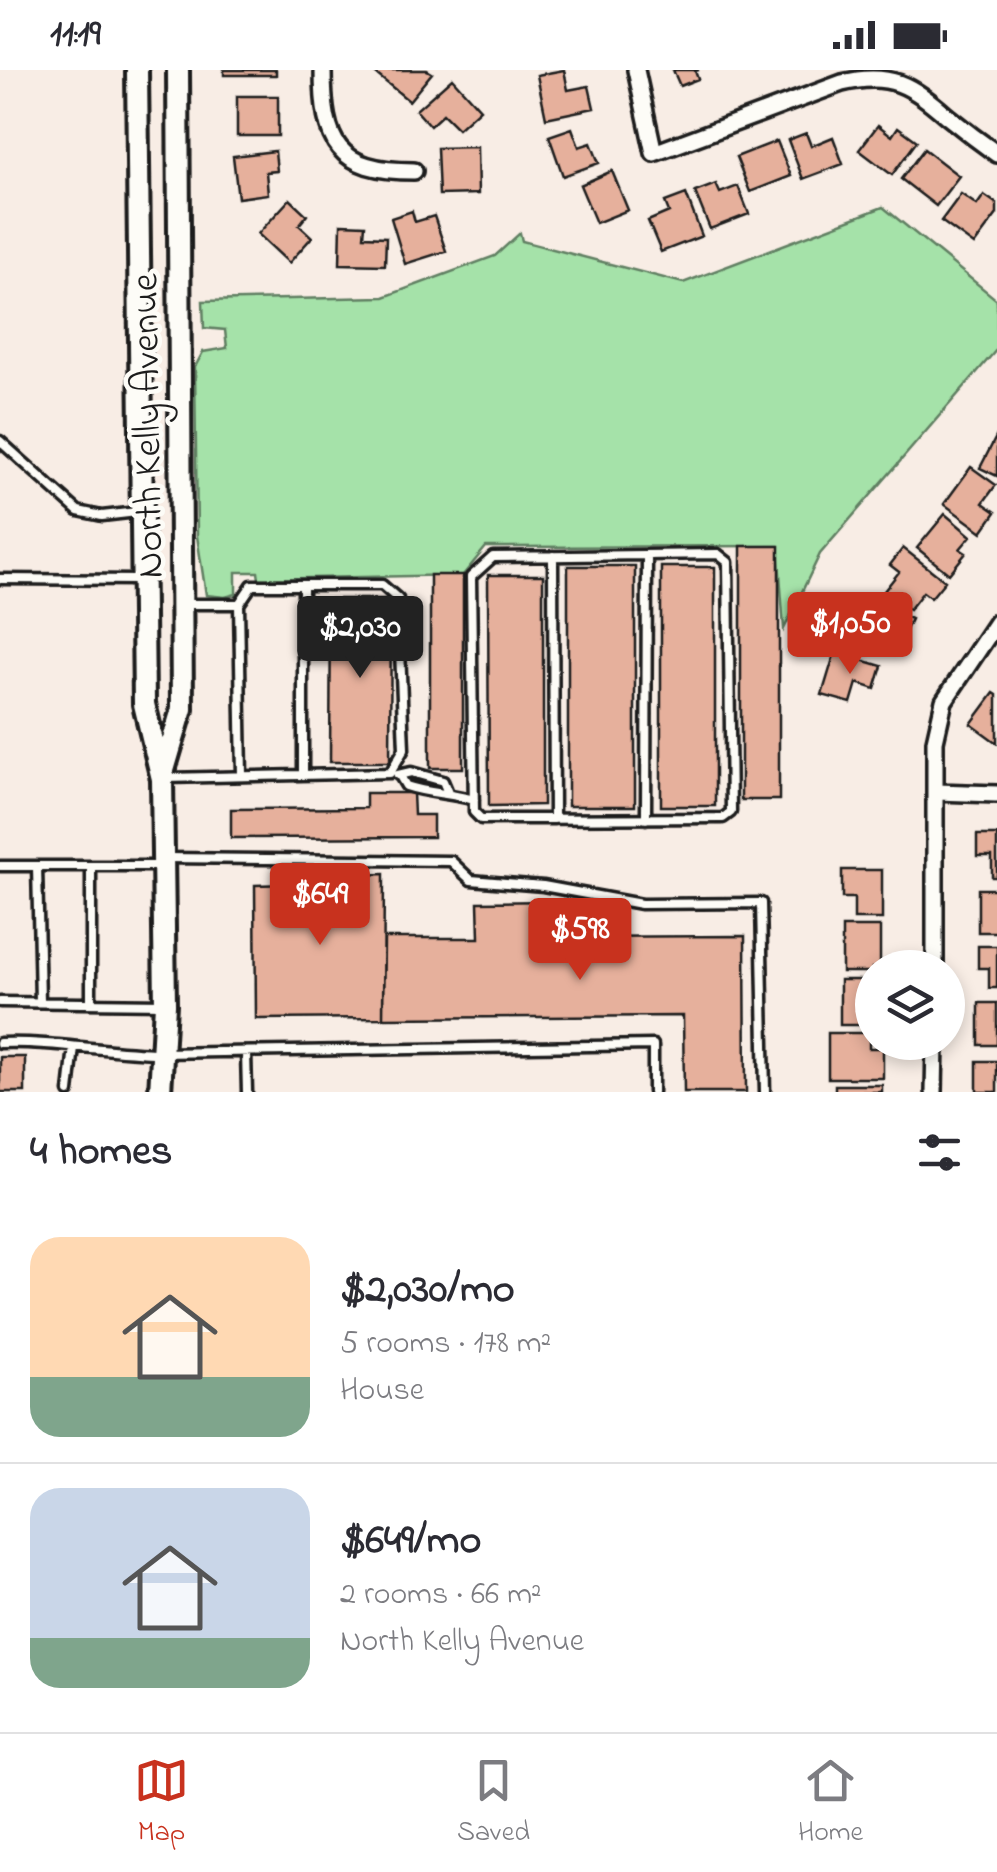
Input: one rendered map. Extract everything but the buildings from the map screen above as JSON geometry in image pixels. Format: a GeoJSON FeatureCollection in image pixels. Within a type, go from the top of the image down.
{"type":"FeatureCollection","features":[{"type":"Feature","properties":{"kind":"street","name":"North Kelly Avenue"},"geometry":{"type":"LineString","coordinates":[[137,70],[144,704],[162,778],[164,862],[165,1004],[160,1092]]}},
{"type":"Feature","properties":{"kind":"street","name":"North Kelly Avenue"},"geometry":{"type":"LineString","coordinates":[[162,778],[182,709],[178,70]]}},
{"type":"Feature","properties":{"kind":"street"},"geometry":{"type":"LineString","coordinates":[[324,70],[328,119],[337,148],[355,162],[378,171],[414,171]]}},
{"type":"Feature","properties":{"kind":"street"},"geometry":{"type":"LineString","coordinates":[[636,70],[654,153],[869,76],[894,80],[921,92],[997,154]]}},
{"type":"Feature","properties":{"kind":"street"},"geometry":{"type":"LineString","coordinates":[[935,950],[934,741],[944,700],[997,622]]}},
{"type":"Feature","properties":{"kind":"street"},"geometry":{"type":"LineString","coordinates":[[936,792],[997,794]]}},
{"type":"Feature","properties":{"kind":"street"},"geometry":{"type":"LineString","coordinates":[[934,1092],[935,1060]]}},
{"type":"Feature","properties":{"kind":"lane"},"geometry":{"type":"LineString","coordinates":[[0,441],[78,512],[102,516],[142,511]]}},
{"type":"Feature","properties":{"kind":"lane"},"geometry":{"type":"LineString","coordinates":[[718,554],[728,562],[731,812],[723,818],[480,819],[474,812],[471,578],[493,558],[646,556],[718,554]]}},
{"type":"Feature","properties":{"kind":"lane"},"geometry":{"type":"LineString","coordinates":[[553,556],[554,819]]}},
{"type":"Feature","properties":{"kind":"lane"},"geometry":{"type":"LineString","coordinates":[[646,556],[646,818]]}},
{"type":"Feature","properties":{"kind":"lane"},"geometry":{"type":"LineString","coordinates":[[0,579],[144,580]]}},
{"type":"Feature","properties":{"kind":"lane"},"geometry":{"type":"LineString","coordinates":[[242,776],[239,604],[252,584],[382,584],[398,599],[404,750],[390,773]]}},
{"type":"Feature","properties":{"kind":"lane"},"geometry":{"type":"LineString","coordinates":[[303,584],[303,775]]}},
{"type":"Feature","properties":{"kind":"lane"},"geometry":{"type":"LineString","coordinates":[[182,604],[239,604]]}},
{"type":"Feature","properties":{"kind":"lane"},"geometry":{"type":"LineString","coordinates":[[162,778],[390,773],[400,776],[412,772],[443,781],[448,793]]}},
{"type":"Feature","properties":{"kind":"lane"},"geometry":{"type":"LineString","coordinates":[[400,776],[406,786],[474,800]]}},
{"type":"Feature","properties":{"kind":"lane"},"geometry":{"type":"LineString","coordinates":[[0,866],[451,861],[471,880],[544,886],[641,904],[760,903],[765,1092]]}},
{"type":"Feature","properties":{"kind":"lane"},"geometry":{"type":"LineString","coordinates":[[38,866],[40,1002]]}},
{"type":"Feature","properties":{"kind":"lane"},"geometry":{"type":"LineString","coordinates":[[91,866],[92,1002]]}},
{"type":"Feature","properties":{"kind":"lane"},"geometry":{"type":"LineString","coordinates":[[0,1002],[165,1004]]}},
{"type":"Feature","properties":{"kind":"lane"},"geometry":{"type":"LineString","coordinates":[[0,1042],[52,1042],[106,1052],[160,1053],[652,1045],[653,1092]]}},
{"type":"Feature","properties":{"kind":"lane"},"geometry":{"type":"LineString","coordinates":[[69,1092],[74,1047]]}},
{"type":"Feature","properties":{"kind":"lane"},"geometry":{"type":"LineString","coordinates":[[246,1052],[246,1092]]}},
{"type":"Feature","properties":{"kind":"green space"},"geometry":{"type":"Polygon","coordinates":[[[883,207],[997,300],[997,349],[820,554],[784,629],[778,546],[486,547],[463,575],[259,579],[258,572],[236,572],[236,594],[206,595],[197,536],[195,367],[203,352],[227,348],[225,330],[204,328],[203,301],[384,297],[495,256],[520,233],[522,241],[683,283],[883,207]]]}}]}
